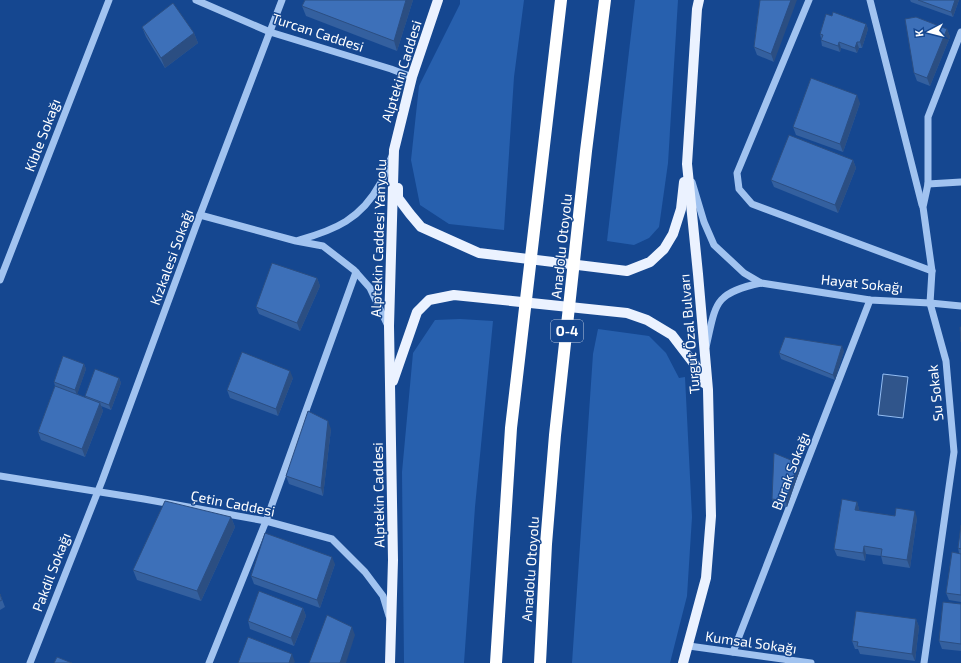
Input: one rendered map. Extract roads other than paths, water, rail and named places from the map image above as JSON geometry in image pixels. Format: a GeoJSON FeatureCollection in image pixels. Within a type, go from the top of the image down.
{"type":"FeatureCollection","features":[{"type":"Feature","properties":{"kind":"highway","name":"Anadolu Otoyolu"},"geometry":{"type":"LineString","coordinates":[[496,663],[511,428],[561,0]]}},
{"type":"Feature","properties":{"kind":"highway","name":"Anadolu Otoyolu"},"geometry":{"type":"LineString","coordinates":[[540,663],[546,544],[555,435],[586,151],[605,0]]}},
{"type":"Feature","properties":{"kind":"main road","name":"Alptekin Caddesi"},"geometry":{"type":"LineString","coordinates":[[394,150],[412,77],[438,0]]}},
{"type":"Feature","properties":{"kind":"main road","name":"Turgut Özal Bulvarı"},"geometry":{"type":"LineString","coordinates":[[683,663],[706,578],[711,516],[708,390],[687,164],[691,83],[699,0]]}},
{"type":"Feature","properties":{"kind":"main road"},"geometry":{"type":"LineString","coordinates":[[394,150],[398,198],[422,227],[479,253],[627,271],[650,262],[664,249],[673,234],[681,209],[687,164]]}},
{"type":"Feature","properties":{"kind":"main road","name":"Alptekin Caddesi Yanyolu"},"geometry":{"type":"LineString","coordinates":[[389,326],[394,150]]}},
{"type":"Feature","properties":{"kind":"main road"},"geometry":{"type":"LineString","coordinates":[[391,389],[417,312],[429,300],[454,295],[627,312],[647,320],[672,334],[698,369],[708,390]]}},
{"type":"Feature","properties":{"kind":"main road","name":"Alptekin Caddesi"},"geometry":{"type":"LineString","coordinates":[[389,326],[393,552],[390,663]]}},
{"type":"Feature","properties":{"kind":"street","name":"Kible Sokağı"},"geometry":{"type":"LineString","coordinates":[[0,280],[109,0]]}},
{"type":"Feature","properties":{"kind":"street","name":"Turcan Caddesi"},"geometry":{"type":"LineString","coordinates":[[196,0],[270,32],[391,69],[412,77]]}},
{"type":"Feature","properties":{"kind":"street","name":"Kızkalesi Sokağı"},"geometry":{"type":"LineString","coordinates":[[97,491],[282,0]]}},
{"type":"Feature","properties":{"kind":"street"},"geometry":{"type":"LineString","coordinates":[[809,0],[737,173],[739,189],[752,204],[932,271]]}},
{"type":"Feature","properties":{"kind":"street"},"geometry":{"type":"LineString","coordinates":[[870,0],[923,207]]}},
{"type":"Feature","properties":{"kind":"street","name":"Su Sokak"},"geometry":{"type":"LineString","coordinates":[[924,663],[954,452],[946,361],[930,303],[932,271],[923,207],[928,184],[928,117],[961,32]]}},
{"type":"Feature","properties":{"kind":"street"},"geometry":{"type":"LineString","coordinates":[[296,241],[326,232],[345,222],[366,206],[381,184],[394,150]]}},
{"type":"Feature","properties":{"kind":"street"},"geometry":{"type":"LineString","coordinates":[[687,164],[704,222],[714,245],[744,273],[761,283]]}},
{"type":"Feature","properties":{"kind":"street"},"geometry":{"type":"LineString","coordinates":[[928,184],[961,182]]}},
{"type":"Feature","properties":{"kind":"street"},"geometry":{"type":"LineString","coordinates":[[200,215],[296,241],[323,246],[356,272],[370,288],[389,326]]}},
{"type":"Feature","properties":{"kind":"street"},"geometry":{"type":"LineString","coordinates":[[209,663],[266,521],[356,272]]}},
{"type":"Feature","properties":{"kind":"street"},"geometry":{"type":"LineString","coordinates":[[705,353],[715,310],[721,300],[734,291],[746,286],[761,283]]}},
{"type":"Feature","properties":{"kind":"street","name":"Hayat Sokağı"},"geometry":{"type":"LineString","coordinates":[[761,283],[870,300],[961,306]]}},
{"type":"Feature","properties":{"kind":"street","name":"Burak Sokağı"},"geometry":{"type":"LineString","coordinates":[[733,652],[870,300]]}},
{"type":"Feature","properties":{"kind":"street","name":"Çetin Caddesi"},"geometry":{"type":"LineString","coordinates":[[0,476],[97,491],[266,521],[332,539],[365,572],[383,596],[392,623]]}},
{"type":"Feature","properties":{"kind":"street","name":"Pakdil Sokağı"},"geometry":{"type":"LineString","coordinates":[[30,663],[97,491]]}},
{"type":"Feature","properties":{"kind":"street","name":"Kumsal Sokağı"},"geometry":{"type":"LineString","coordinates":[[688,646],[811,663]]}}]}
